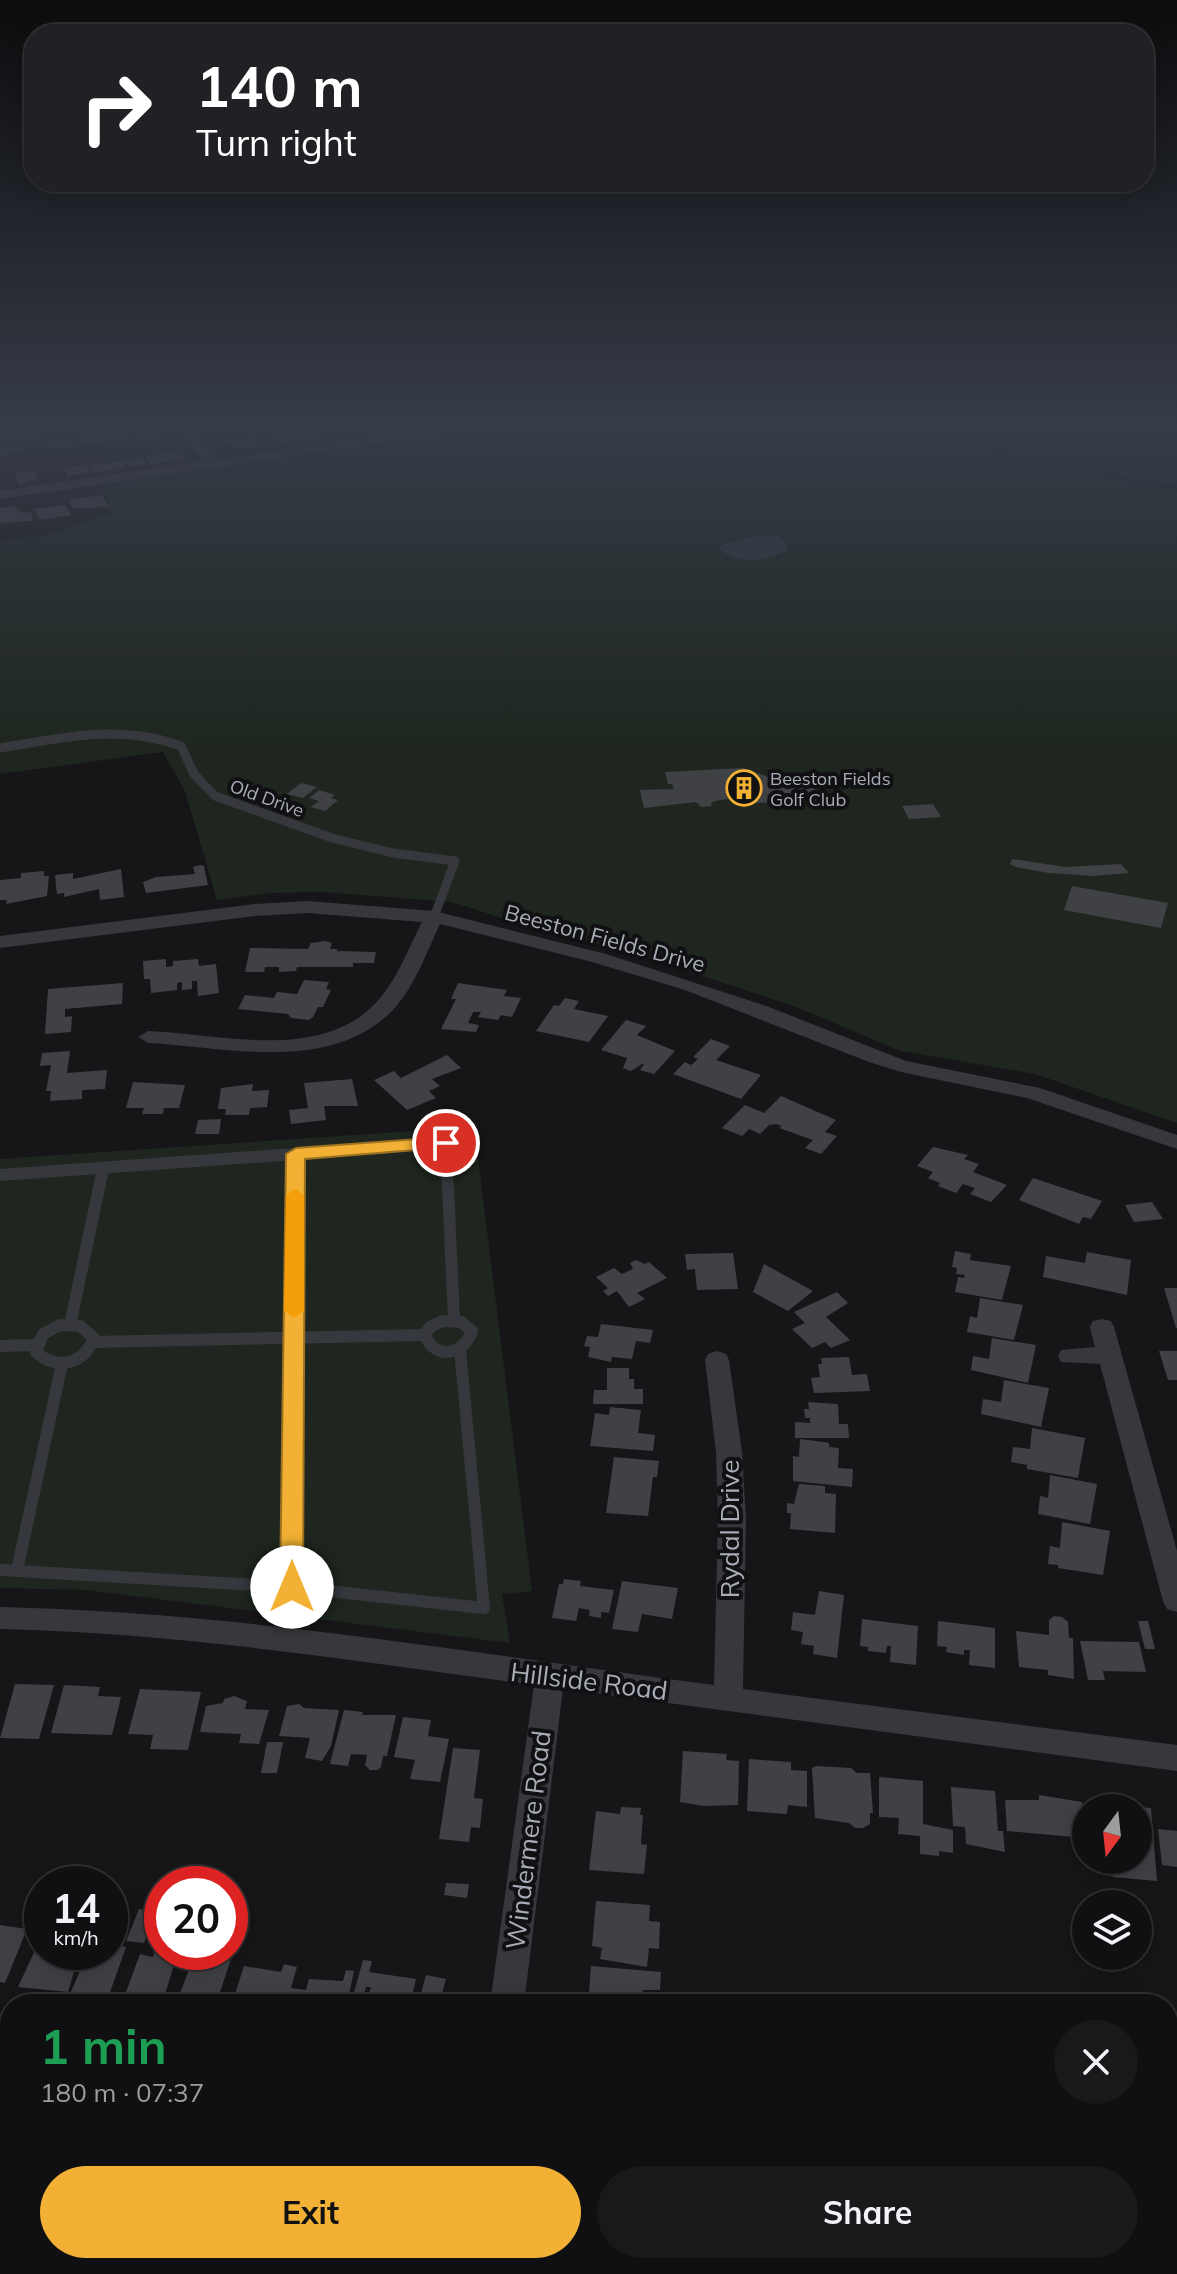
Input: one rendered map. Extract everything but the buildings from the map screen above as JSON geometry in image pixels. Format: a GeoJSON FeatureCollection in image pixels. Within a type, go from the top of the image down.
{"type":"FeatureCollection","features":[{"type":"Feature","properties":{"kind":"street","name":"Beeston Fields Drive"},"geometry":{"type":"LineString","coordinates":[[0,942],[255,910],[307,907],[434,917],[599,958],[692,986],[876,1058],[1032,1093],[1177,1142]]}},
{"type":"Feature","properties":{"kind":"street"},"geometry":{"type":"LineString","coordinates":[[148,1037],[194,1029],[287,1048],[316,1043],[348,1031],[382,1008],[393,996],[434,917]]}},
{"type":"Feature","properties":{"kind":"street"},"geometry":{"type":"LineString","coordinates":[[1102,1327],[1177,1601]]}},
{"type":"Feature","properties":{"kind":"street"},"geometry":{"type":"LineString","coordinates":[[1070,1356],[1110,1355]]}},
{"type":"Feature","properties":{"kind":"street","name":"Rydal Drive"},"geometry":{"type":"LineString","coordinates":[[717,1360],[729,1452],[732,1519],[728,1699]]}},
{"type":"Feature","properties":{"kind":"street","name":"Hillside Road"},"geometry":{"type":"LineString","coordinates":[[0,1618],[90,1620],[191,1628],[1177,1758]]}},
{"type":"Feature","properties":{"kind":"street","name":"Windermere Road"},"geometry":{"type":"LineString","coordinates":[[508,1994],[550,1676]]}},
{"type":"Feature","properties":{"kind":"lane","name":"Old Drive"},"geometry":{"type":"LineString","coordinates":[[0,748],[118,731],[167,740],[181,746],[192,775],[200,786],[243,808],[360,847],[418,858],[455,861],[434,917]]}},
{"type":"Feature","properties":{"kind":"lane"},"geometry":{"type":"LineString","coordinates":[[0,1175],[446,1143],[454,1321]]}},
{"type":"Feature","properties":{"kind":"lane"},"geometry":{"type":"LineString","coordinates":[[292,1587],[296,1154]]}},
{"type":"Feature","properties":{"kind":"lane"},"geometry":{"type":"LineString","coordinates":[[70,1325],[103,1169]]}},
{"type":"Feature","properties":{"kind":"lane"},"geometry":{"type":"LineString","coordinates":[[443,1321],[454,1321],[461,1322],[472,1331],[470,1343],[448,1353],[434,1350],[426,1343],[425,1335],[430,1327],[443,1321]]}},
{"type":"Feature","properties":{"kind":"lane"},"geometry":{"type":"LineString","coordinates":[[70,1325],[89,1330],[93,1342],[92,1348],[77,1360],[62,1364],[46,1361],[39,1356],[35,1345],[42,1334],[53,1327],[70,1325]]}},
{"type":"Feature","properties":{"kind":"lane"},"geometry":{"type":"LineString","coordinates":[[93,1342],[425,1335]]}},
{"type":"Feature","properties":{"kind":"lane"},"geometry":{"type":"LineString","coordinates":[[0,1346],[35,1345]]}},
{"type":"Feature","properties":{"kind":"lane"},"geometry":{"type":"LineString","coordinates":[[0,1570],[292,1587],[484,1608],[460,1349]]}},
{"type":"Feature","properties":{"kind":"lane"},"geometry":{"type":"LineString","coordinates":[[17,1570],[62,1364]]}},
{"type":"Feature","properties":{"kind":"shaded area"},"geometry":{"type":"Polygon","coordinates":[[[36,536],[1177,536],[1177,1123],[1035,1074],[900,1051],[796,1007],[642,956],[520,924],[452,902],[322,892],[271,893],[217,900],[185,791],[163,752],[0,774],[0,542],[36,536]]]}},
{"type":"Feature","properties":{"kind":"shaded area"},"geometry":{"type":"Polygon","coordinates":[[[780,536],[787,544],[787,550],[751,560],[733,557],[718,546],[748,537],[780,536]]]}},
{"type":"Feature","properties":{"kind":"shaded area"},"geometry":{"type":"Polygon","coordinates":[[[474,1127],[532,1591],[502,1594],[510,1643],[86,1590],[0,1588],[0,1159],[474,1127]]]}},
{"type":"Feature","properties":{"kind":"slow traffic"},"geometry":{"type":"LineString","coordinates":[[294,1311],[295,1195]]}},
{"type":"Feature","properties":{"kind":"place","name":"Beeston Fields Golf Club"},"geometry":{"type":"Point","coordinates":[744,788]}},
{"type":"Feature","properties":{"kind":"route"},"geometry":{"type":"LineString","coordinates":[[292,1587],[296,1154],[446,1143]]}}]}
